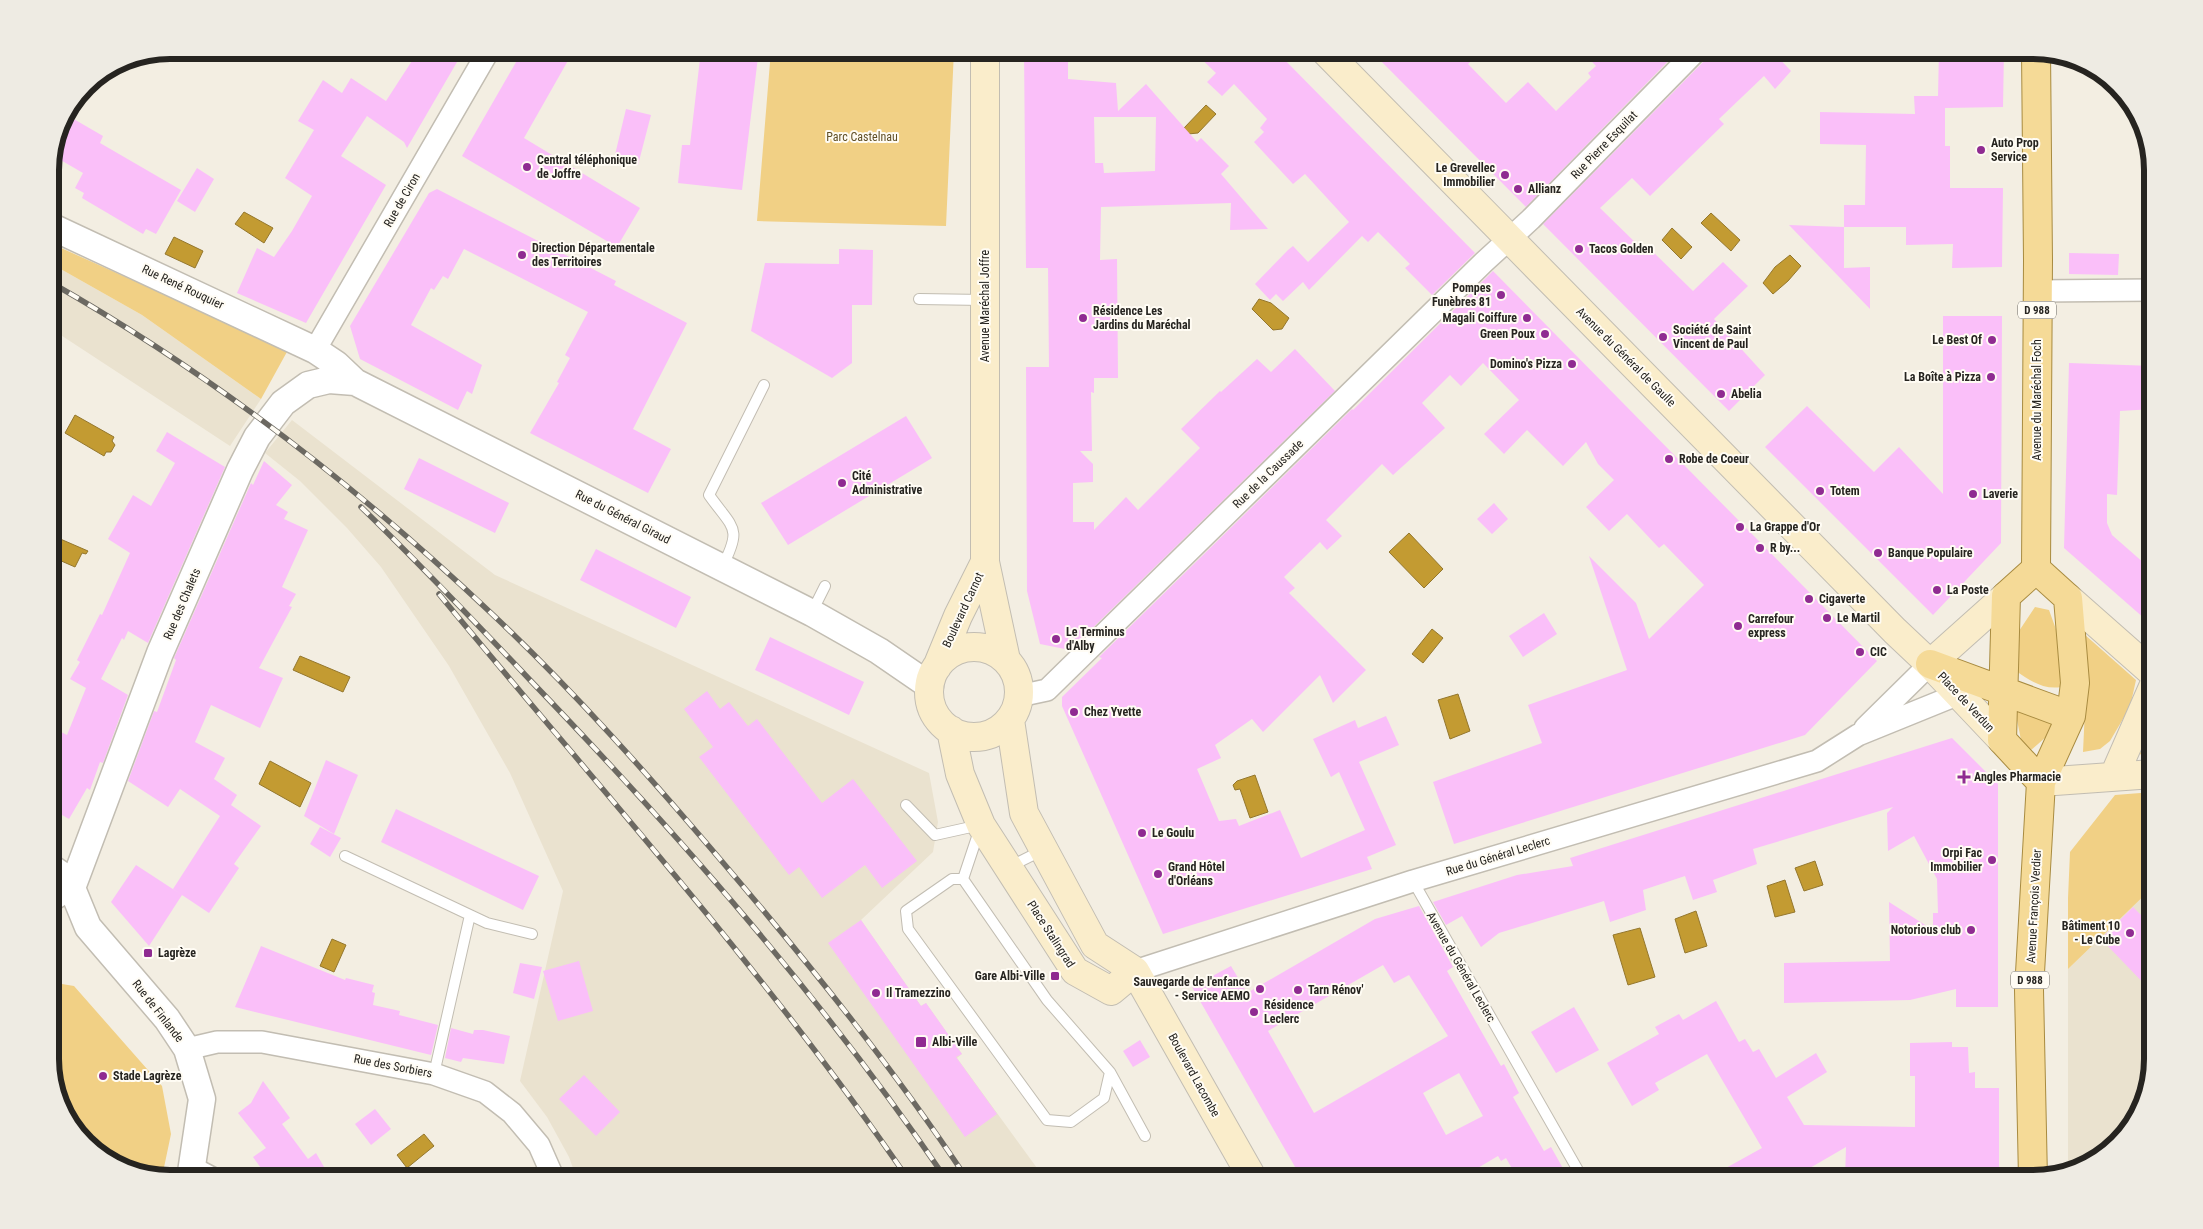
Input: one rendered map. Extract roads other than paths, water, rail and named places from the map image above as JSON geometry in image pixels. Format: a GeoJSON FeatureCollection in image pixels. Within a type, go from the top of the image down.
{"type":"FeatureCollection","features":[{"type":"Feature","properties":{"kind":"main road","name":"Avenue Maréchal Joffre"},"geometry":{"type":"LineString","coordinates":[[985,59],[985,562]]}},
{"type":"Feature","properties":{"kind":"main road","name":"Avenue du Général de Gaulle"},"geometry":{"type":"LineString","coordinates":[[1333,59],[1511,238],[1895,631],[1930,664]]}},
{"type":"Feature","properties":{"kind":"main road","name":"Avenue du Maréchal Foch"},"geometry":{"type":"LineString","coordinates":[[2036,59],[2038,260],[2036,569]]}},
{"type":"Feature","properties":{"kind":"main road","name":"Boulevard Carnot"},"geometry":{"type":"LineString","coordinates":[[985,562],[1006,660]]}},
{"type":"Feature","properties":{"kind":"main road","name":"Boulevard Carnot"},"geometry":{"type":"LineString","coordinates":[[934,677],[958,616],[985,562]]}},
{"type":"Feature","properties":{"kind":"main road","name":"Place de Verdun"},"geometry":{"type":"LineString","coordinates":[[1930,664],[2036,569]]}},
{"type":"Feature","properties":{"kind":"main road"},"geometry":{"type":"LineString","coordinates":[[2036,569],[2144,665]]}},
{"type":"Feature","properties":{"kind":"main road","name":"Place de Verdun"},"geometry":{"type":"LineString","coordinates":[[2002,740],[2006,596]]}},
{"type":"Feature","properties":{"kind":"main road"},"geometry":{"type":"LineString","coordinates":[[2068,598],[2075,683],[2071,716],[2040,782],[2144,774]]}},
{"type":"Feature","properties":{"kind":"main road"},"geometry":{"type":"LineString","coordinates":[[1014,708],[1000,729],[989,735],[963,736],[941,722],[934,712],[930,699],[934,677],[946,658],[957,651],[970,648],[989,650],[1006,660],[1014,671],[1018,683],[1014,708],[1024,813],[1095,945],[1135,971]]}},
{"type":"Feature","properties":{"kind":"main road","name":"Place de Verdun"},"geometry":{"type":"LineString","coordinates":[[1930,664],[2071,716]]}},
{"type":"Feature","properties":{"kind":"main road","name":"Place de Verdun"},"geometry":{"type":"LineString","coordinates":[[1930,664],[2040,782]]}},
{"type":"Feature","properties":{"kind":"main road"},"geometry":{"type":"LineString","coordinates":[[2114,776],[2144,708]]}},
{"type":"Feature","properties":{"kind":"main road","name":"Place Stalingrad"},"geometry":{"type":"LineString","coordinates":[[951,730],[960,774],[981,825],[1075,971],[1111,992],[1135,971]]}},
{"type":"Feature","properties":{"kind":"main road","name":"Avenue François Verdier"},"geometry":{"type":"LineString","coordinates":[[2033,1170],[2029,990],[2040,782]]}},
{"type":"Feature","properties":{"kind":"main road","name":"Boulevard Lacombe"},"geometry":{"type":"LineString","coordinates":[[1135,971],[1248,1170]]}},
{"type":"Feature","properties":{"kind":"street","name":"Rue de Ciron"},"geometry":{"type":"LineString","coordinates":[[315,350],[484,59]]}},
{"type":"Feature","properties":{"kind":"street","name":"Rue Pierre Esquilat"},"geometry":{"type":"LineString","coordinates":[[1511,238],[1688,59]]}},
{"type":"Feature","properties":{"kind":"street","name":"Rue René Rouquier"},"geometry":{"type":"LineString","coordinates":[[59,230],[315,350]]}},
{"type":"Feature","properties":{"kind":"street","name":"Rue de la Caussade"},"geometry":{"type":"LineString","coordinates":[[1014,708],[1047,690],[1511,238]]}},
{"type":"Feature","properties":{"kind":"street"},"geometry":{"type":"LineString","coordinates":[[2037,291],[2144,290]]}},
{"type":"Feature","properties":{"kind":"street","name":"Rue du Général Giraud"},"geometry":{"type":"LineString","coordinates":[[315,350],[336,364],[355,382],[812,613],[879,651],[934,677]]}},
{"type":"Feature","properties":{"kind":"street","name":"Rue des Chalets"},"geometry":{"type":"LineString","coordinates":[[72,888],[160,653],[240,470],[257,437],[283,404],[308,385],[329,380],[355,382]]}},
{"type":"Feature","properties":{"kind":"street"},"geometry":{"type":"LineString","coordinates":[[1858,735],[1930,664]]}},
{"type":"Feature","properties":{"kind":"street"},"geometry":{"type":"LineString","coordinates":[[1858,735],[1959,694]]}},
{"type":"Feature","properties":{"kind":"street","name":"Rue du Général Leclerc"},"geometry":{"type":"LineString","coordinates":[[1135,971],[1413,881],[1817,761],[1858,735]]}},
{"type":"Feature","properties":{"kind":"street"},"geometry":{"type":"LineString","coordinates":[[59,873],[72,888],[59,896]]}},
{"type":"Feature","properties":{"kind":"street","name":"Rue de Finlande"},"geometry":{"type":"LineString","coordinates":[[72,888],[88,927],[167,1019],[187,1049],[202,1100],[199,1170]]}},
{"type":"Feature","properties":{"kind":"street","name":"Rue des Sorbiers"},"geometry":{"type":"LineString","coordinates":[[187,1049],[217,1042],[262,1042],[434,1074],[485,1092],[512,1113],[539,1145],[550,1170]]}},
{"type":"Feature","properties":{"kind":"lane"},"geometry":{"type":"LineString","coordinates":[[918,299],[985,300]]}},
{"type":"Feature","properties":{"kind":"lane"},"geometry":{"type":"LineString","coordinates":[[722,567],[734,544],[734,530],[709,495],[764,385]]}},
{"type":"Feature","properties":{"kind":"lane"},"geometry":{"type":"LineString","coordinates":[[812,613],[825,586]]}},
{"type":"Feature","properties":{"kind":"lane"},"geometry":{"type":"LineString","coordinates":[[906,805],[935,836],[981,825]]}},
{"type":"Feature","properties":{"kind":"lane"},"geometry":{"type":"LineString","coordinates":[[963,879],[981,825]]}},
{"type":"Feature","properties":{"kind":"lane"},"geometry":{"type":"LineString","coordinates":[[1009,868],[1044,850]]}},
{"type":"Feature","properties":{"kind":"lane"},"geometry":{"type":"LineString","coordinates":[[345,856],[487,923],[532,934]]}},
{"type":"Feature","properties":{"kind":"lane"},"geometry":{"type":"LineString","coordinates":[[963,879],[952,879],[906,910],[908,929],[1047,1120],[1071,1122],[1104,1098],[1110,1072]]}},
{"type":"Feature","properties":{"kind":"lane"},"geometry":{"type":"LineString","coordinates":[[963,879],[1047,1000],[1110,1072],[1145,1136]]}},
{"type":"Feature","properties":{"kind":"lane","name":"Avenue du Général Leclerc"},"geometry":{"type":"LineString","coordinates":[[1413,881],[1579,1170]]}},
{"type":"Feature","properties":{"kind":"lane"},"geometry":{"type":"LineString","coordinates":[[434,1074],[470,915]]}},
{"type":"Feature","properties":{"kind":"railway"},"geometry":{"type":"LineString","coordinates":[[59,287],[168,354],[225,393],[335,476],[440,566],[522,643],[582,704],[640,768],[789,941],[881,1058],[961,1170]]}},
{"type":"Feature","properties":{"kind":"railway"},"geometry":{"type":"LineString","coordinates":[[361,507],[447,593],[586,739],[696,859],[800,983],[899,1112],[940,1170]]}},
{"type":"Feature","properties":{"kind":"railway"},"geometry":{"type":"LineString","coordinates":[[439,594],[740,954],[798,1028],[902,1170]]}},
{"type":"Feature","properties":{"kind":"place","name":"Auto Prop Service"},"geometry":{"type":"Point","coordinates":[1981,150]}},
{"type":"Feature","properties":{"kind":"place","name":"Central téléphonique de Joffre"},"geometry":{"type":"Point","coordinates":[527,167]}},
{"type":"Feature","properties":{"kind":"place","name":"Le Grevellec Immobilier"},"geometry":{"type":"Point","coordinates":[1505,175]}},
{"type":"Feature","properties":{"kind":"place","name":"Allianz"},"geometry":{"type":"Point","coordinates":[1518,189]}},
{"type":"Feature","properties":{"kind":"place","name":"Tacos Golden"},"geometry":{"type":"Point","coordinates":[1579,249]}},
{"type":"Feature","properties":{"kind":"place","name":"Direction Départementale des Territoires"},"geometry":{"type":"Point","coordinates":[522,255]}},
{"type":"Feature","properties":{"kind":"place","name":"Pompes Funèbres 81"},"geometry":{"type":"Point","coordinates":[1501,295]}},
{"type":"Feature","properties":{"kind":"place","name":"Résidence Les Jardins du Maréchal"},"geometry":{"type":"Point","coordinates":[1083,318]}},
{"type":"Feature","properties":{"kind":"place","name":"Magali Coiffure"},"geometry":{"type":"Point","coordinates":[1527,318]}},
{"type":"Feature","properties":{"kind":"place","name":"Green Poux"},"geometry":{"type":"Point","coordinates":[1545,334]}},
{"type":"Feature","properties":{"kind":"place","name":"Société de Saint Vincent de Paul"},"geometry":{"type":"Point","coordinates":[1663,337]}},
{"type":"Feature","properties":{"kind":"place","name":"Le Best Of"},"geometry":{"type":"Point","coordinates":[1992,340]}},
{"type":"Feature","properties":{"kind":"place","name":"Domino's Pizza"},"geometry":{"type":"Point","coordinates":[1572,364]}},
{"type":"Feature","properties":{"kind":"place","name":"La Boîte à Pizza"},"geometry":{"type":"Point","coordinates":[1991,377]}},
{"type":"Feature","properties":{"kind":"place","name":"Abelia"},"geometry":{"type":"Point","coordinates":[1721,394]}},
{"type":"Feature","properties":{"kind":"place","name":"Robe de Coeur"},"geometry":{"type":"Point","coordinates":[1669,459]}},
{"type":"Feature","properties":{"kind":"place","name":"Cité Administrative"},"geometry":{"type":"Point","coordinates":[842,483]}},
{"type":"Feature","properties":{"kind":"place","name":"Totem"},"geometry":{"type":"Point","coordinates":[1820,491]}},
{"type":"Feature","properties":{"kind":"place","name":"Laverie"},"geometry":{"type":"Point","coordinates":[1973,494]}},
{"type":"Feature","properties":{"kind":"place","name":"La Grappe d'Or"},"geometry":{"type":"Point","coordinates":[1740,527]}},
{"type":"Feature","properties":{"kind":"place","name":"R by..."},"geometry":{"type":"Point","coordinates":[1760,548]}},
{"type":"Feature","properties":{"kind":"place","name":"Banque Populaire"},"geometry":{"type":"Point","coordinates":[1878,553]}},
{"type":"Feature","properties":{"kind":"place","name":"La Poste"},"geometry":{"type":"Point","coordinates":[1937,590]}},
{"type":"Feature","properties":{"kind":"place","name":"Cigaverte"},"geometry":{"type":"Point","coordinates":[1809,599]}},
{"type":"Feature","properties":{"kind":"place","name":"Le Martil"},"geometry":{"type":"Point","coordinates":[1827,618]}},
{"type":"Feature","properties":{"kind":"place","name":"Carrefour express"},"geometry":{"type":"Point","coordinates":[1738,626]}},
{"type":"Feature","properties":{"kind":"place","name":"Le Terminus d'Alby"},"geometry":{"type":"Point","coordinates":[1056,639]}},
{"type":"Feature","properties":{"kind":"place","name":"CIC"},"geometry":{"type":"Point","coordinates":[1860,652]}},
{"type":"Feature","properties":{"kind":"place","name":"Chez Yvette"},"geometry":{"type":"Point","coordinates":[1074,712]}},
{"type":"Feature","properties":{"kind":"place","name":"Angles Pharmacie"},"geometry":{"type":"Point","coordinates":[1964,777]}},
{"type":"Feature","properties":{"kind":"place","name":"Le Goulu"},"geometry":{"type":"Point","coordinates":[1142,833]}},
{"type":"Feature","properties":{"kind":"place","name":"Orpi Fac Immobilier"},"geometry":{"type":"Point","coordinates":[1992,860]}},
{"type":"Feature","properties":{"kind":"place","name":"Grand Hôtel d'Orléans"},"geometry":{"type":"Point","coordinates":[1158,874]}},
{"type":"Feature","properties":{"kind":"place","name":"Notorious club"},"geometry":{"type":"Point","coordinates":[1971,930]}},
{"type":"Feature","properties":{"kind":"place","name":"Bâtiment 10 - Le Cube"},"geometry":{"type":"Point","coordinates":[2130,933]}},
{"type":"Feature","properties":{"kind":"place","name":"Lagrèze"},"geometry":{"type":"Point","coordinates":[148,953]}},
{"type":"Feature","properties":{"kind":"place","name":"Gare Albi-Ville"},"geometry":{"type":"Point","coordinates":[1055,976]}},
{"type":"Feature","properties":{"kind":"place","name":"Sauvegarde de l'enfance - Service AEMO"},"geometry":{"type":"Point","coordinates":[1260,989]}},
{"type":"Feature","properties":{"kind":"place","name":"Tarn Rénov'"},"geometry":{"type":"Point","coordinates":[1298,990]}},
{"type":"Feature","properties":{"kind":"place","name":"Il Tramezzino"},"geometry":{"type":"Point","coordinates":[876,993]}},
{"type":"Feature","properties":{"kind":"place","name":"Résidence Leclerc"},"geometry":{"type":"Point","coordinates":[1254,1012]}},
{"type":"Feature","properties":{"kind":"place","name":"Albi-Ville"},"geometry":{"type":"Point","coordinates":[921,1042]}},
{"type":"Feature","properties":{"kind":"place","name":"Stade Lagrèze"},"geometry":{"type":"Point","coordinates":[103,1076]}},
{"type":"Feature","properties":{"kind":"park label","name":"Parc Castelnau"},"geometry":{"type":"Point","coordinates":[862,137]}}]}
